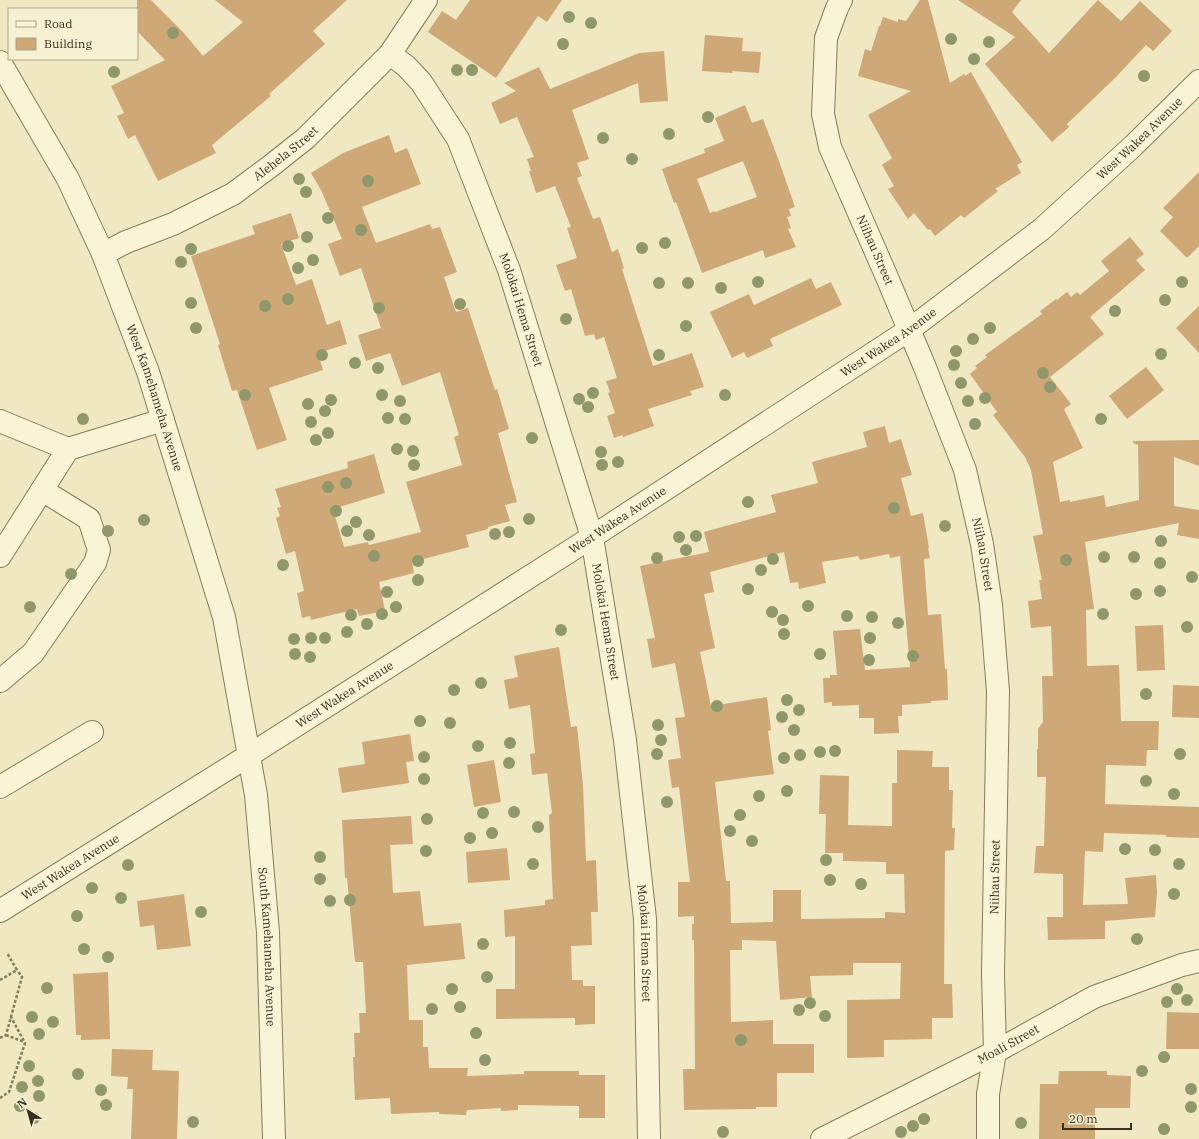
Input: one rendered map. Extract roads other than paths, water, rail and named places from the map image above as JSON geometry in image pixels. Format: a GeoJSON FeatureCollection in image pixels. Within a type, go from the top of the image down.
{"type":"FeatureCollection","features":[{"type":"Feature","properties":{"kind":"street","name":"Alehela Street"},"geometry":{"type":"LineString","coordinates":[[103,254],[126,242],[173,224],[233,194],[272,165],[306,138],[390,54],[426,0]]}},
{"type":"Feature","properties":{"kind":"street","name":"Niihau Street"},"geometry":{"type":"LineString","coordinates":[[841,0],[836,8],[826,38],[823,114],[830,147],[924,365],[965,470],[982,544],[991,605],[998,691],[993,973],[995,1052],[988,1094],[988,1139]]}},
{"type":"Feature","properties":{"kind":"street","name":"Molokai Hema Street"},"geometry":{"type":"LineString","coordinates":[[390,54],[406,66],[421,82],[458,139],[509,270],[592,537],[625,740],[645,919],[648,1139]]}},
{"type":"Feature","properties":{"kind":"street","name":"West Kamehameha Avenue"},"geometry":{"type":"LineString","coordinates":[[0,62],[68,179],[103,254],[148,372],[224,617],[248,756]]}},
{"type":"Feature","properties":{"kind":"street","name":"West Wakea Avenue"},"geometry":{"type":"LineString","coordinates":[[0,911],[248,756],[592,537],[909,330],[1042,228],[1133,146],[1199,81]]}},
{"type":"Feature","properties":{"kind":"street"},"geometry":{"type":"LineString","coordinates":[[0,421],[68,449],[163,420]]}},
{"type":"Feature","properties":{"kind":"street"},"geometry":{"type":"LineString","coordinates":[[0,556],[68,449]]}},
{"type":"Feature","properties":{"kind":"street"},"geometry":{"type":"LineString","coordinates":[[0,681],[33,653],[94,563],[99,550],[89,519],[42,490]]}},
{"type":"Feature","properties":{"kind":"street"},"geometry":{"type":"LineString","coordinates":[[0,787],[92,732]]}},
{"type":"Feature","properties":{"kind":"street","name":"South Kamehameha Avenue"},"geometry":{"type":"LineString","coordinates":[[248,756],[256,795],[268,932],[274,1139]]}},
{"type":"Feature","properties":{"kind":"street","name":"Moali Street"},"geometry":{"type":"LineString","coordinates":[[822,1139],[995,1052],[1094,997],[1182,965],[1199,961]]}}]}
